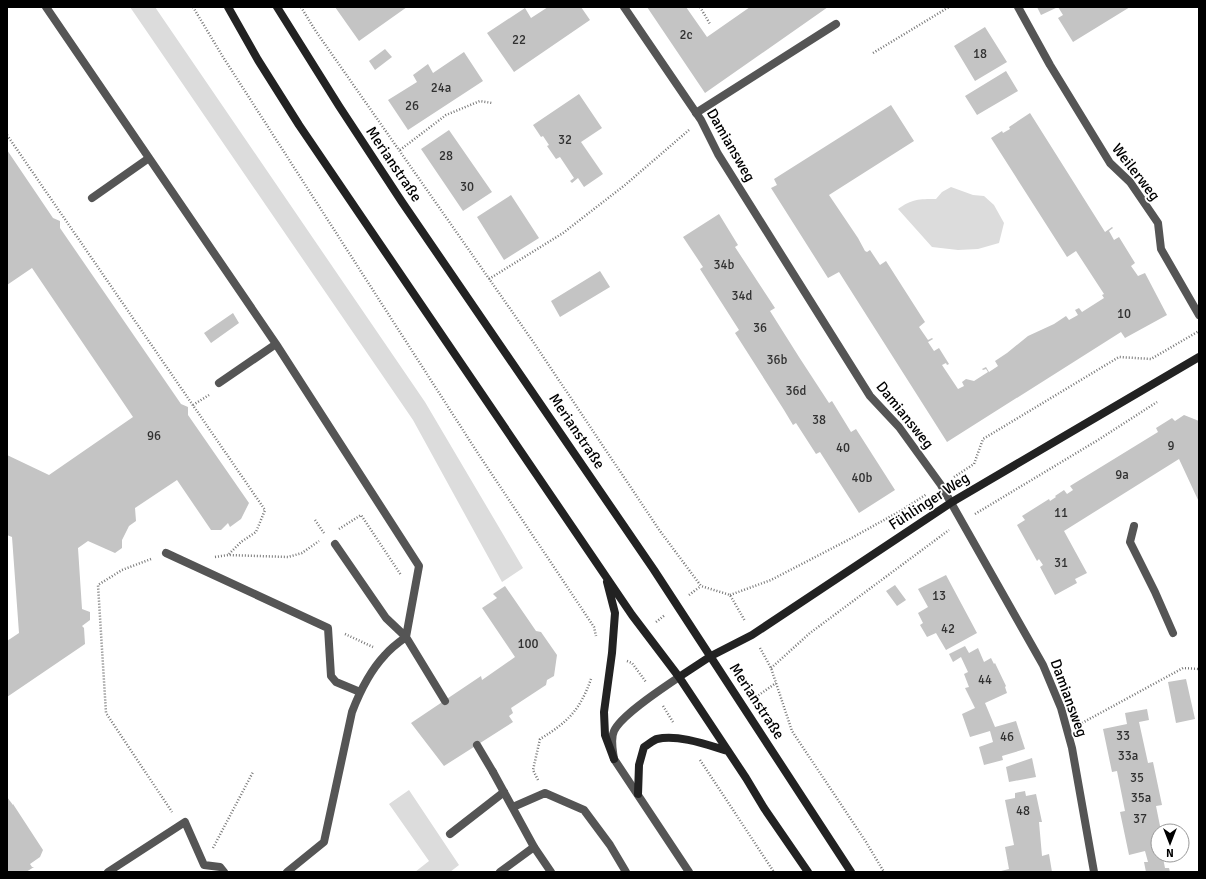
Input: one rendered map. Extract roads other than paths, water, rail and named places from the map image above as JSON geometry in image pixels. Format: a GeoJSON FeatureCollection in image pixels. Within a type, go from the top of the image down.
{"type":"FeatureCollection","features":[{"type":"Feature","properties":{"kind":"street"},"geometry":{"type":"LineString","coordinates":[[46,7],[276,344],[419,566],[406,637],[386,654],[371,672],[360,692],[352,712],[324,842],[287,872]]}},
{"type":"Feature","properties":{"kind":"street"},"geometry":{"type":"LineString","coordinates":[[228,7],[258,60],[299,125],[644,632],[678,677],[808,872]]}},
{"type":"Feature","properties":{"kind":"street","name":"Merianstraße"},"geometry":{"type":"LineString","coordinates":[[277,7],[339,106],[402,202],[598,486],[711,656],[851,872]]}},
{"type":"Feature","properties":{"kind":"street","name":"Damiansweg"},"geometry":{"type":"LineString","coordinates":[[624,7],[698,117],[718,154],[870,396],[899,427],[942,485],[1043,665],[1061,708],[1072,748],[1094,872]]}},
{"type":"Feature","properties":{"kind":"street","name":"Weilerweg"},"geometry":{"type":"LineString","coordinates":[[1018,7],[1050,65],[1110,164],[1130,182],[1158,223],[1161,249],[1199,315]]}},
{"type":"Feature","properties":{"kind":"street"},"geometry":{"type":"LineString","coordinates":[[698,117],[836,24]]}},
{"type":"Feature","properties":{"kind":"street"},"geometry":{"type":"LineString","coordinates":[[92,198],[149,158]]}},
{"type":"Feature","properties":{"kind":"street"},"geometry":{"type":"LineString","coordinates":[[219,384],[276,344]]}},
{"type":"Feature","properties":{"kind":"street","name":"Fühlinger Weg"},"geometry":{"type":"LineString","coordinates":[[678,677],[711,656],[752,635],[952,502],[1199,357]]}},
{"type":"Feature","properties":{"kind":"street"},"geometry":{"type":"LineString","coordinates":[[1134,526],[1130,542],[1155,592],[1173,634]]}},
{"type":"Feature","properties":{"kind":"street"},"geometry":{"type":"LineString","coordinates":[[335,544],[386,618],[406,637],[445,701]]}},
{"type":"Feature","properties":{"kind":"street"},"geometry":{"type":"LineString","coordinates":[[166,554],[328,628],[331,676],[336,682],[360,692]]}},
{"type":"Feature","properties":{"kind":"street"},"geometry":{"type":"LineString","coordinates":[[605,575],[615,613],[612,653],[604,712],[605,735],[614,759],[689,872]]}},
{"type":"Feature","properties":{"kind":"street"},"geometry":{"type":"LineString","coordinates":[[614,759],[612,745],[614,731],[625,717],[678,677]]}},
{"type":"Feature","properties":{"kind":"street"},"geometry":{"type":"LineString","coordinates":[[638,794],[639,765],[644,747],[657,739],[673,738],[691,740],[728,751]]}},
{"type":"Feature","properties":{"kind":"street"},"geometry":{"type":"LineString","coordinates":[[477,745],[534,847],[551,872]]}},
{"type":"Feature","properties":{"kind":"street"},"geometry":{"type":"LineString","coordinates":[[450,834],[504,792]]}},
{"type":"Feature","properties":{"kind":"street"},"geometry":{"type":"LineString","coordinates":[[513,807],[545,794],[584,810],[610,845],[626,872]]}},
{"type":"Feature","properties":{"kind":"street"},"geometry":{"type":"LineString","coordinates":[[108,872],[185,822],[204,865],[222,870]]}},
{"type":"Feature","properties":{"kind":"street"},"geometry":{"type":"LineString","coordinates":[[500,872],[534,847]]}},
{"type":"Feature","properties":{"kind":"street"},"geometry":{"type":"LineString","coordinates":[[211,872],[222,870]]}}]}
